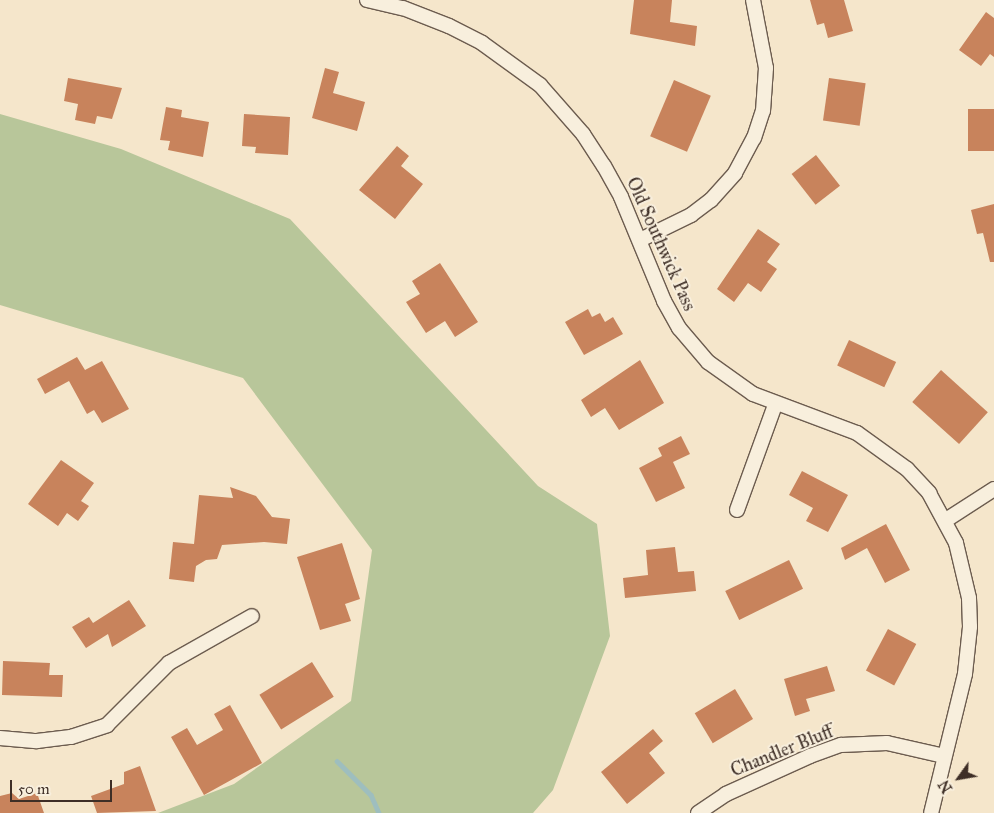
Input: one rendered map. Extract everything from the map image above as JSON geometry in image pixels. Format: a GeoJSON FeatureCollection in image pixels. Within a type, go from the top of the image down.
{"type":"FeatureCollection","features":[{"type":"Feature","properties":{"kind":"street","name":"Old Southwick Pass"},"geometry":{"type":"LineString","coordinates":[[367,0],[403,8],[449,26],[503,57],[540,85],[577,127],[604,166],[640,240],[663,298],[690,342],[729,379],[775,405],[857,433],[883,448],[928,493],[946,520],[964,569],[970,627],[965,674],[931,813]]}},
{"type":"Feature","properties":{"kind":"street"},"geometry":{"type":"LineString","coordinates":[[640,240],[691,215],[711,200],[735,173],[754,138],[763,111],[766,68],[754,0]]}},
{"type":"Feature","properties":{"kind":"street"},"geometry":{"type":"LineString","coordinates":[[736,510],[775,405]]}},
{"type":"Feature","properties":{"kind":"street"},"geometry":{"type":"LineString","coordinates":[[946,520],[994,489]]}},
{"type":"Feature","properties":{"kind":"street"},"geometry":{"type":"LineString","coordinates":[[0,738],[37,741],[71,737],[107,725],[169,664],[252,616]]}},
{"type":"Feature","properties":{"kind":"street","name":"Chandler Bluff"},"geometry":{"type":"LineString","coordinates":[[698,813],[726,794],[810,756],[842,745],[887,743],[944,756]]}},
{"type":"Feature","properties":{"kind":"green space"},"geometry":{"type":"Polygon","coordinates":[[[0,114],[121,149],[290,219],[538,486],[597,524],[610,636],[553,790],[533,813],[158,813],[234,784],[351,701],[372,550],[243,378],[0,305],[0,114]]]}},
{"type":"Feature","properties":{"kind":"building"},"geometry":{"type":"Polygon","coordinates":[[[634,0],[672,0],[670,22],[697,26],[695,46],[630,34],[634,0]]]}},
{"type":"Feature","properties":{"kind":"building"},"geometry":{"type":"Polygon","coordinates":[[[810,0],[844,0],[853,31],[828,38],[824,23],[817,25],[810,0]]]}},
{"type":"Feature","properties":{"kind":"building"},"geometry":{"type":"Polygon","coordinates":[[[986,12],[994,18],[994,57],[990,54],[981,66],[959,50],[986,12]]]}},
{"type":"Feature","properties":{"kind":"building"},"geometry":{"type":"Polygon","coordinates":[[[325,68],[339,72],[333,93],[365,102],[357,131],[312,118],[325,68]]]}},
{"type":"Feature","properties":{"kind":"building"},"geometry":{"type":"Polygon","coordinates":[[[68,78],[122,88],[112,119],[97,116],[95,124],[75,120],[78,104],[64,101],[68,78]]]}},
{"type":"Feature","properties":{"kind":"building"},"geometry":{"type":"Polygon","coordinates":[[[829,78],[866,83],[860,126],[823,121],[829,78]]]}},
{"type":"Feature","properties":{"kind":"building"},"geometry":{"type":"Polygon","coordinates":[[[674,80],[711,96],[687,152],[650,136],[674,80]]]}},
{"type":"Feature","properties":{"kind":"building"},"geometry":{"type":"Polygon","coordinates":[[[166,107],[182,110],[181,117],[209,122],[203,157],[168,150],[170,141],[160,140],[166,107]]]}},
{"type":"Feature","properties":{"kind":"building"},"geometry":{"type":"Polygon","coordinates":[[[968,109],[994,109],[994,151],[968,151],[968,109]]]}},
{"type":"Feature","properties":{"kind":"building"},"geometry":{"type":"Polygon","coordinates":[[[244,114],[290,117],[288,155],[255,153],[256,147],[242,146],[244,114]]]}},
{"type":"Feature","properties":{"kind":"building"},"geometry":{"type":"Polygon","coordinates":[[[397,146],[409,156],[401,166],[423,184],[395,219],[359,190],[397,146]]]}},
{"type":"Feature","properties":{"kind":"building"},"geometry":{"type":"Polygon","coordinates":[[[816,155],[840,186],[816,205],[792,174],[816,155]]]}},
{"type":"Feature","properties":{"kind":"building"},"geometry":{"type":"Polygon","coordinates":[[[994,204],[994,262],[990,262],[983,233],[977,234],[971,210],[994,204]]]}},
{"type":"Feature","properties":{"kind":"building"},"geometry":{"type":"Polygon","coordinates":[[[758,229],[780,244],[767,262],[777,269],[761,292],[748,283],[734,302],[717,289],[758,229]]]}},
{"type":"Feature","properties":{"kind":"building"},"geometry":{"type":"Polygon","coordinates":[[[440,263],[478,322],[455,337],[445,321],[426,333],[406,302],[420,294],[412,281],[440,263]]]}},
{"type":"Feature","properties":{"kind":"building"},"geometry":{"type":"Polygon","coordinates":[[[588,309],[592,317],[600,313],[605,322],[613,317],[623,334],[584,355],[565,322],[588,309]]]}},
{"type":"Feature","properties":{"kind":"building"},"geometry":{"type":"Polygon","coordinates":[[[849,340],[896,362],[884,387],[837,365],[849,340]]]}},
{"type":"Feature","properties":{"kind":"building"},"geometry":{"type":"Polygon","coordinates":[[[77,357],[85,370],[102,361],[129,409],[102,423],[94,410],[87,414],[69,381],[45,394],[37,379],[77,357]]]}},
{"type":"Feature","properties":{"kind":"building"},"geometry":{"type":"Polygon","coordinates":[[[640,360],[664,403],[619,430],[605,408],[591,417],[581,400],[640,360]]]}},
{"type":"Feature","properties":{"kind":"building"},"geometry":{"type":"Polygon","coordinates":[[[941,370],[988,412],[959,444],[912,402],[941,370]]]}},
{"type":"Feature","properties":{"kind":"building"},"geometry":{"type":"Polygon","coordinates":[[[681,436],[690,454],[673,462],[685,488],[656,502],[639,468],[662,456],[658,448],[681,436]]]}},
{"type":"Feature","properties":{"kind":"building"},"geometry":{"type":"Polygon","coordinates":[[[61,460],[94,483],[81,501],[89,506],[78,521],[67,513],[58,526],[28,504],[61,460]]]}},
{"type":"Feature","properties":{"kind":"building"},"geometry":{"type":"Polygon","coordinates":[[[802,471],[848,495],[828,532],[806,521],[813,508],[789,495],[802,471]]]}},
{"type":"Feature","properties":{"kind":"building"},"geometry":{"type":"Polygon","coordinates":[[[230,487],[256,496],[272,517],[290,519],[287,544],[264,542],[222,545],[217,559],[206,560],[196,566],[194,582],[169,579],[173,542],[194,544],[199,495],[233,498],[230,487]]]}},
{"type":"Feature","properties":{"kind":"building"},"geometry":{"type":"Polygon","coordinates":[[[886,524],[910,570],[885,583],[867,548],[845,560],[841,548],[886,524]]]}},
{"type":"Feature","properties":{"kind":"building"},"geometry":{"type":"Polygon","coordinates":[[[342,543],[360,599],[345,604],[351,621],[320,630],[297,557],[342,543]]]}},
{"type":"Feature","properties":{"kind":"building"},"geometry":{"type":"Polygon","coordinates":[[[675,547],[678,572],[694,571],[696,591],[625,598],[623,578],[648,575],[646,550],[675,547]]]}},
{"type":"Feature","properties":{"kind":"building"},"geometry":{"type":"Polygon","coordinates":[[[789,560],[803,589],[739,620],[725,591],[789,560]]]}},
{"type":"Feature","properties":{"kind":"building"},"geometry":{"type":"Polygon","coordinates":[[[129,600],[146,626],[112,647],[108,634],[86,648],[72,627],[89,617],[93,623],[129,600]]]}},
{"type":"Feature","properties":{"kind":"building"},"geometry":{"type":"Polygon","coordinates":[[[888,629],[916,644],[894,686],[866,670],[888,629]]]}},
{"type":"Feature","properties":{"kind":"building"},"geometry":{"type":"Polygon","coordinates":[[[3,661],[50,663],[49,675],[63,675],[62,697],[2,695],[3,661]]]}},
{"type":"Feature","properties":{"kind":"building"},"geometry":{"type":"Polygon","coordinates":[[[312,662],[334,697],[281,730],[259,695],[312,662]]]}},
{"type":"Feature","properties":{"kind":"building"},"geometry":{"type":"Polygon","coordinates":[[[827,666],[835,691],[806,699],[810,711],[795,716],[784,679],[827,666]]]}},
{"type":"Feature","properties":{"kind":"building"},"geometry":{"type":"Polygon","coordinates":[[[735,689],[753,719],[713,743],[695,713],[735,689]]]}},
{"type":"Feature","properties":{"kind":"building"},"geometry":{"type":"Polygon","coordinates":[[[230,705],[262,763],[204,795],[171,737],[187,728],[197,745],[223,730],[214,714],[230,705]]]}},
{"type":"Feature","properties":{"kind":"building"},"geometry":{"type":"Polygon","coordinates":[[[653,729],[663,741],[649,753],[665,773],[627,804],[601,772],[653,729]]]}},
{"type":"Feature","properties":{"kind":"building"},"geometry":{"type":"Polygon","coordinates":[[[140,766],[156,811],[97,813],[91,796],[124,784],[124,772],[140,766]]]}},
{"type":"Feature","properties":{"kind":"building"},"geometry":{"type":"Polygon","coordinates":[[[12,793],[19,799],[37,793],[44,813],[0,813],[0,796],[12,793]]]}},
{"type":"Feature","properties":{"kind":"waterway"},"geometry":{"type":"LineString","coordinates":[[337,761],[371,795],[379,813]]}}]}
